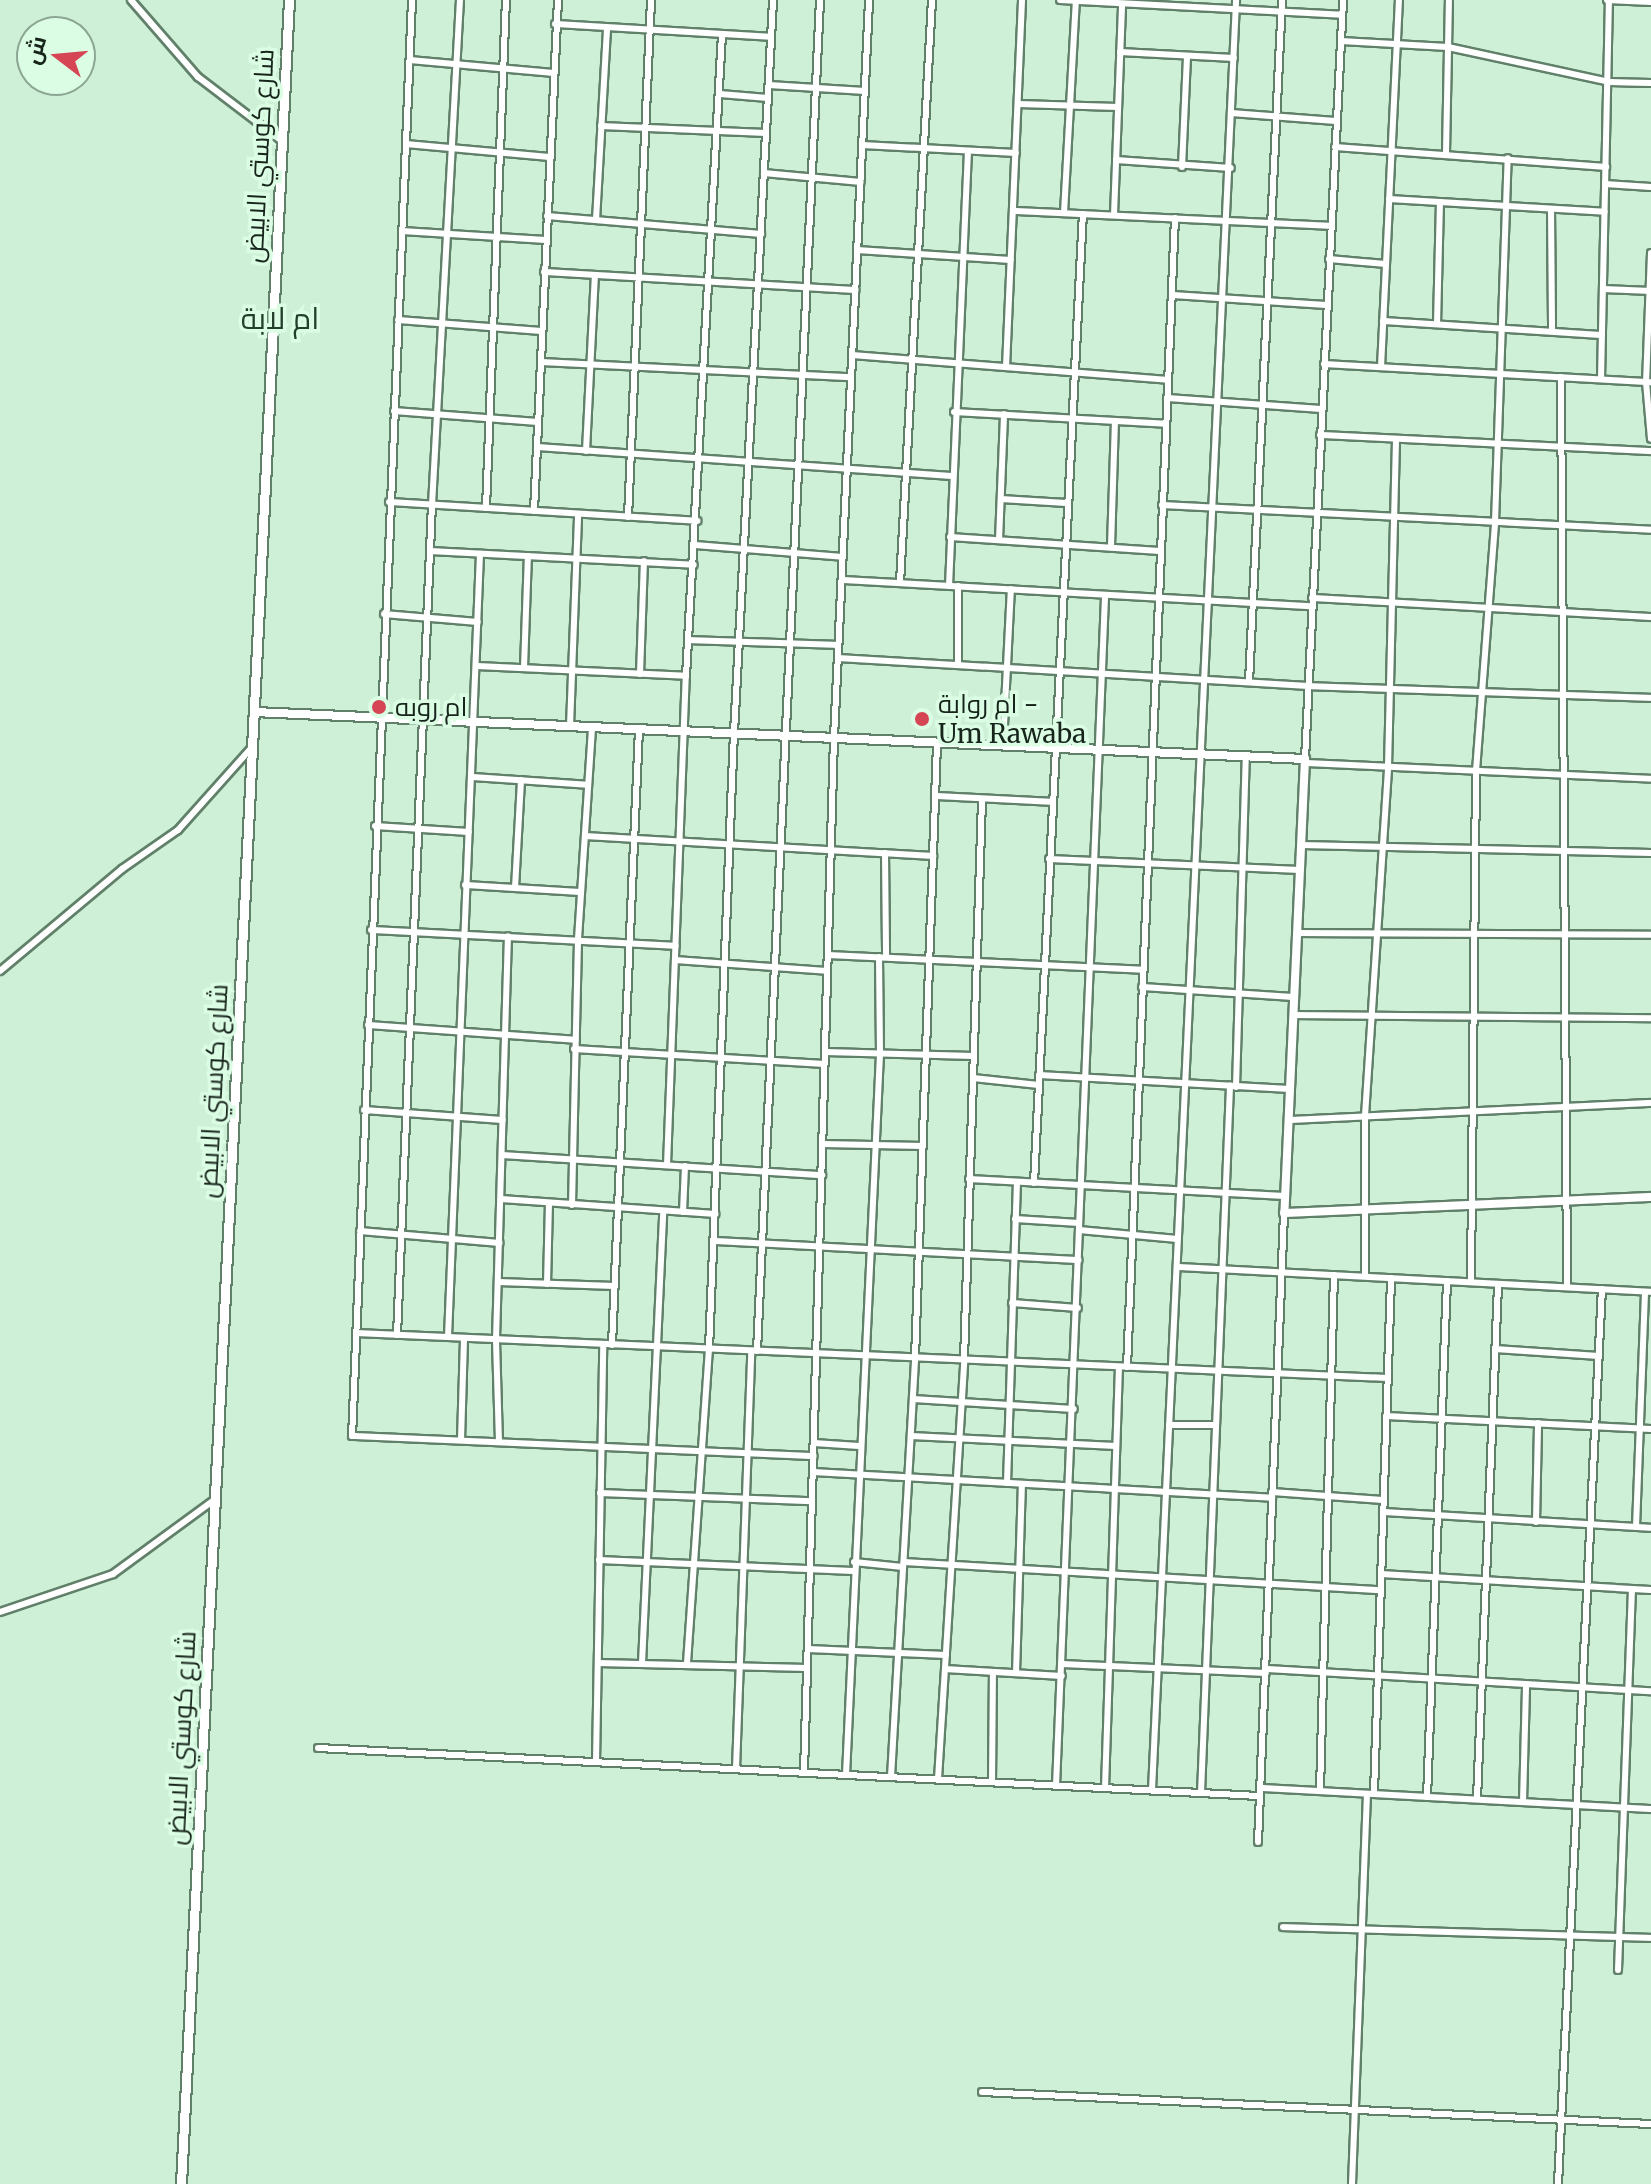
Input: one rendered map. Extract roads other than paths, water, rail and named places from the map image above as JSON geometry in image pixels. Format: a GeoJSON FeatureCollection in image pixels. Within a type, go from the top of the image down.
{"type":"FeatureCollection","features":[{"type":"Feature","properties":{"kind":"highway","name":"شارع كوستي الابيض"},"geometry":{"type":"LineString","coordinates":[[181,2184],[289,0]]}},
{"type":"Feature","properties":{"kind":"main road"},"geometry":{"type":"LineString","coordinates":[[254,712],[1304,761],[1284,1213],[1651,1197]]}},
{"type":"Feature","properties":{"kind":"street"},"geometry":{"type":"LineString","coordinates":[[131,0],[198,77],[282,141]]}},
{"type":"Feature","properties":{"kind":"street"},"geometry":{"type":"LineString","coordinates":[[412,0],[379,718],[352,1436],[814,1456]]}},
{"type":"Feature","properties":{"kind":"street"},"geometry":{"type":"LineString","coordinates":[[397,1335],[421,829],[432,505],[440,415],[460,0]]}},
{"type":"Feature","properties":{"kind":"street"},"geometry":{"type":"LineString","coordinates":[[486,508],[506,0]]}},
{"type":"Feature","properties":{"kind":"street"},"geometry":{"type":"LineString","coordinates":[[534,511],[558,0]]}},
{"type":"Feature","properties":{"kind":"street"},"geometry":{"type":"LineString","coordinates":[[628,517],[651,0]]}},
{"type":"Feature","properties":{"kind":"street"},"geometry":{"type":"LineString","coordinates":[[687,1663],[696,1564],[698,1451],[709,1349],[734,733],[773,0]]}},
{"type":"Feature","properties":{"kind":"street"},"geometry":{"type":"LineString","coordinates":[[736,1769],[747,1453],[766,1171],[768,1061],[796,553],[820,0]]}},
{"type":"Feature","properties":{"kind":"street"},"geometry":{"type":"LineString","coordinates":[[804,1773],[834,738],[869,0]]}},
{"type":"Feature","properties":{"kind":"street"},"geometry":{"type":"LineString","coordinates":[[900,583],[932,0]]}},
{"type":"Feature","properties":{"kind":"street"},"geometry":{"type":"LineString","coordinates":[[1006,367],[1022,0]]}},
{"type":"Feature","properties":{"kind":"street"},"geometry":{"type":"LineString","coordinates":[[1060,0],[1184,4],[1342,15]]}},
{"type":"Feature","properties":{"kind":"street"},"geometry":{"type":"LineString","coordinates":[[1152,1790],[1231,168],[1236,0]]}},
{"type":"Feature","properties":{"kind":"street"},"geometry":{"type":"LineString","coordinates":[[1249,682],[1282,0]]}},
{"type":"Feature","properties":{"kind":"street"},"geometry":{"type":"LineString","coordinates":[[1343,0],[1304,761],[1651,779]]}},
{"type":"Feature","properties":{"kind":"street"},"geometry":{"type":"LineString","coordinates":[[1381,367],[1399,0]]}},
{"type":"Feature","properties":{"kind":"street"},"geometry":{"type":"LineString","coordinates":[[1446,153],[1449,0]]}},
{"type":"Feature","properties":{"kind":"street"},"geometry":{"type":"LineString","coordinates":[[1601,379],[1610,82],[1608,0],[1651,2]]}},
{"type":"Feature","properties":{"kind":"street"},"geometry":{"type":"LineString","coordinates":[[1064,213],[1080,1]]}},
{"type":"Feature","properties":{"kind":"street"},"geometry":{"type":"LineString","coordinates":[[1114,215],[1122,4]]}},
{"type":"Feature","properties":{"kind":"street"},"geometry":{"type":"LineString","coordinates":[[555,24],[771,37]]}},
{"type":"Feature","properties":{"kind":"street"},"geometry":{"type":"LineString","coordinates":[[596,220],[607,28]]}},
{"type":"Feature","properties":{"kind":"street"},"geometry":{"type":"LineString","coordinates":[[667,1165],[686,676],[714,230],[722,34]]}},
{"type":"Feature","properties":{"kind":"street"},"geometry":{"type":"LineString","coordinates":[[1341,41],[1448,47],[1610,82],[1651,83]]}},
{"type":"Feature","properties":{"kind":"street"},"geometry":{"type":"LineString","coordinates":[[1120,52],[1234,58]]}},
{"type":"Feature","properties":{"kind":"street"},"geometry":{"type":"LineString","coordinates":[[1182,167],[1187,56]]}},
{"type":"Feature","properties":{"kind":"street"},"geometry":{"type":"LineString","coordinates":[[410,60],[553,73]]}},
{"type":"Feature","properties":{"kind":"street"},"geometry":{"type":"LineString","coordinates":[[769,85],[865,91]]}},
{"type":"Feature","properties":{"kind":"street"},"geometry":{"type":"LineString","coordinates":[[720,94],[768,98]]}},
{"type":"Feature","properties":{"kind":"street"},"geometry":{"type":"LineString","coordinates":[[1018,104],[1118,107]]}},
{"type":"Feature","properties":{"kind":"street"},"geometry":{"type":"LineString","coordinates":[[1231,113],[1336,121]]}},
{"type":"Feature","properties":{"kind":"street"},"geometry":{"type":"LineString","coordinates":[[601,126],[766,133]]}},
{"type":"Feature","properties":{"kind":"street"},"geometry":{"type":"LineString","coordinates":[[406,144],[549,157]]}},
{"type":"Feature","properties":{"kind":"street"},"geometry":{"type":"LineString","coordinates":[[862,145],[1016,153]]}},
{"type":"Feature","properties":{"kind":"street"},"geometry":{"type":"LineString","coordinates":[[1335,147],[1606,167]]}},
{"type":"Feature","properties":{"kind":"street"},"geometry":{"type":"LineString","coordinates":[[949,586],[956,363],[968,151]]}},
{"type":"Feature","properties":{"kind":"street"},"geometry":{"type":"LineString","coordinates":[[1471,1282],[1478,934],[1476,771],[1503,374],[1508,158]]}},
{"type":"Feature","properties":{"kind":"street"},"geometry":{"type":"LineString","coordinates":[[1116,160],[1182,167],[1231,168]]}},
{"type":"Feature","properties":{"kind":"street"},"geometry":{"type":"LineString","coordinates":[[764,173],[861,182]]}},
{"type":"Feature","properties":{"kind":"street"},"geometry":{"type":"LineString","coordinates":[[1605,184],[1651,187]]}},
{"type":"Feature","properties":{"kind":"street"},"geometry":{"type":"LineString","coordinates":[[1389,199],[1605,212]]}},
{"type":"Feature","properties":{"kind":"street"},"geometry":{"type":"LineString","coordinates":[[1437,324],[1440,202]]}},
{"type":"Feature","properties":{"kind":"street"},"geometry":{"type":"LineString","coordinates":[[1551,209],[1552,331]]}},
{"type":"Feature","properties":{"kind":"street"},"geometry":{"type":"LineString","coordinates":[[1014,211],[1331,226]]}},
{"type":"Feature","properties":{"kind":"street"},"geometry":{"type":"LineString","coordinates":[[1034,1183],[1061,592],[1083,214]]}},
{"type":"Feature","properties":{"kind":"street"},"geometry":{"type":"LineString","coordinates":[[547,216],[761,234]]}},
{"type":"Feature","properties":{"kind":"street"},"geometry":{"type":"LineString","coordinates":[[1105,1788],[1116,1446],[1133,1235],[1175,218]]}},
{"type":"Feature","properties":{"kind":"street"},"geometry":{"type":"LineString","coordinates":[[402,231],[546,240]]}},
{"type":"Feature","properties":{"kind":"street"},"geometry":{"type":"LineString","coordinates":[[857,250],[1011,260]]}},
{"type":"Feature","properties":{"kind":"street"},"geometry":{"type":"LineString","coordinates":[[1651,253],[1651,439]]}},
{"type":"Feature","properties":{"kind":"street"},"geometry":{"type":"LineString","coordinates":[[1329,259],[1386,264]]}},
{"type":"Feature","properties":{"kind":"street"},"geometry":{"type":"LineString","coordinates":[[544,272],[855,290]]}},
{"type":"Feature","properties":{"kind":"street"},"geometry":{"type":"LineString","coordinates":[[586,451],[595,275]]}},
{"type":"Feature","properties":{"kind":"street"},"geometry":{"type":"LineString","coordinates":[[1603,289],[1650,291]]}},
{"type":"Feature","properties":{"kind":"street"},"geometry":{"type":"LineString","coordinates":[[1172,295],[1327,305]]}},
{"type":"Feature","properties":{"kind":"street"},"geometry":{"type":"LineString","coordinates":[[398,320],[542,331]]}},
{"type":"Feature","properties":{"kind":"street"},"geometry":{"type":"LineString","coordinates":[[1383,321],[1602,335]]}},
{"type":"Feature","properties":{"kind":"street"},"geometry":{"type":"LineString","coordinates":[[852,355],[1168,380]]}},
{"type":"Feature","properties":{"kind":"street"},"geometry":{"type":"LineString","coordinates":[[541,362],[851,377]]}},
{"type":"Feature","properties":{"kind":"street"},"geometry":{"type":"LineString","coordinates":[[1324,364],[1649,382]]}},
{"type":"Feature","properties":{"kind":"street"},"geometry":{"type":"LineString","coordinates":[[1561,377],[1569,1201],[1567,1287]]}},
{"type":"Feature","properties":{"kind":"street"},"geometry":{"type":"LineString","coordinates":[[1167,398],[1322,409]]}},
{"type":"Feature","properties":{"kind":"street"},"geometry":{"type":"LineString","coordinates":[[394,411],[538,422]]}},
{"type":"Feature","properties":{"kind":"street"},"geometry":{"type":"LineString","coordinates":[[954,412],[1166,424]]}},
{"type":"Feature","properties":{"kind":"street"},"geometry":{"type":"LineString","coordinates":[[999,540],[1004,414]]}},
{"type":"Feature","properties":{"kind":"street"},"geometry":{"type":"LineString","coordinates":[[1111,547],[1115,421]]}},
{"type":"Feature","properties":{"kind":"street"},"geometry":{"type":"LineString","coordinates":[[1320,435],[1651,451]]}},
{"type":"Feature","properties":{"kind":"street"},"geometry":{"type":"LineString","coordinates":[[1365,1276],[1365,1116],[1388,767],[1396,439]]}},
{"type":"Feature","properties":{"kind":"street"},"geometry":{"type":"LineString","coordinates":[[537,447],[952,476]]}},
{"type":"Feature","properties":{"kind":"street"},"geometry":{"type":"LineString","coordinates":[[1001,499],[1066,503]]}},
{"type":"Feature","properties":{"kind":"street"},"geometry":{"type":"LineString","coordinates":[[389,502],[697,521]]}},
{"type":"Feature","properties":{"kind":"street"},"geometry":{"type":"LineString","coordinates":[[1162,505],[1651,530]]}},
{"type":"Feature","properties":{"kind":"street"},"geometry":{"type":"LineString","coordinates":[[570,726],[578,514]]}},
{"type":"Feature","properties":{"kind":"street"},"geometry":{"type":"LineString","coordinates":[[950,537],[1160,551]]}},
{"type":"Feature","properties":{"kind":"street"},"geometry":{"type":"LineString","coordinates":[[695,545],[843,557]]}},
{"type":"Feature","properties":{"kind":"street"},"geometry":{"type":"LineString","coordinates":[[430,551],[694,565]]}},
{"type":"Feature","properties":{"kind":"street"},"geometry":{"type":"LineString","coordinates":[[448,1337],[462,934],[475,722],[480,554]]}},
{"type":"Feature","properties":{"kind":"street"},"geometry":{"type":"LineString","coordinates":[[524,668],[528,556]]}},
{"type":"Feature","properties":{"kind":"street"},"geometry":{"type":"LineString","coordinates":[[640,674],[644,561]]}},
{"type":"Feature","properties":{"kind":"street"},"geometry":{"type":"LineString","coordinates":[[842,580],[1312,606]]}},
{"type":"Feature","properties":{"kind":"street"},"geometry":{"type":"LineString","coordinates":[[958,586],[958,665]]}},
{"type":"Feature","properties":{"kind":"street"},"geometry":{"type":"LineString","coordinates":[[1003,745],[1011,589]]}},
{"type":"Feature","properties":{"kind":"street"},"geometry":{"type":"LineString","coordinates":[[1056,1786],[1077,1365],[1080,1185],[1101,750],[1105,595]]}},
{"type":"Feature","properties":{"kind":"street"},"geometry":{"type":"LineString","coordinates":[[1312,598],[1651,617]]}},
{"type":"Feature","properties":{"kind":"street"},"geometry":{"type":"LineString","coordinates":[[384,614],[478,622]]}},
{"type":"Feature","properties":{"kind":"street"},"geometry":{"type":"LineString","coordinates":[[689,640],[838,645]]}},
{"type":"Feature","properties":{"kind":"street"},"geometry":{"type":"LineString","coordinates":[[838,658],[1308,686],[1651,698]]}},
{"type":"Feature","properties":{"kind":"street"},"geometry":{"type":"LineString","coordinates":[[477,666],[686,676]]}},
{"type":"Feature","properties":{"kind":"street"},"geometry":{"type":"LineString","coordinates":[[572,1205],[578,939],[592,727]]}},
{"type":"Feature","properties":{"kind":"street"},"geometry":{"type":"LineString","coordinates":[[612,1345],[639,729]]}},
{"type":"Feature","properties":{"kind":"street"},"geometry":{"type":"LineString","coordinates":[[891,1777],[915,1358],[937,742]]}},
{"type":"Feature","properties":{"kind":"street"},"geometry":{"type":"LineString","coordinates":[[0,971],[122,869],[178,830],[253,746]]}},
{"type":"Feature","properties":{"kind":"street"},"geometry":{"type":"LineString","coordinates":[[1201,1793],[1217,1371],[1239,993],[1246,756]]}},
{"type":"Feature","properties":{"kind":"street"},"geometry":{"type":"LineString","coordinates":[[472,777],[588,785]]}},
{"type":"Feature","properties":{"kind":"street"},"geometry":{"type":"LineString","coordinates":[[515,888],[521,780]]}},
{"type":"Feature","properties":{"kind":"street"},"geometry":{"type":"LineString","coordinates":[[935,796],[1052,802]]}},
{"type":"Feature","properties":{"kind":"street"},"geometry":{"type":"LineString","coordinates":[[938,1779],[964,1360],[982,799]]}},
{"type":"Feature","properties":{"kind":"street"},"geometry":{"type":"LineString","coordinates":[[375,826],[469,832]]}},
{"type":"Feature","properties":{"kind":"street"},"geometry":{"type":"LineString","coordinates":[[585,836],[933,856]]}},
{"type":"Feature","properties":{"kind":"street"},"geometry":{"type":"LineString","coordinates":[[1301,845],[1651,853]]}},
{"type":"Feature","properties":{"kind":"street"},"geometry":{"type":"LineString","coordinates":[[846,1775],[863,1355],[880,1053],[885,853]]}},
{"type":"Feature","properties":{"kind":"street"},"geometry":{"type":"LineString","coordinates":[[1049,859],[1300,870]]}},
{"type":"Feature","properties":{"kind":"street"},"geometry":{"type":"LineString","coordinates":[[465,885],[581,892]]}},
{"type":"Feature","properties":{"kind":"street"},"geometry":{"type":"LineString","coordinates":[[371,930],[630,941],[676,946]]}},
{"type":"Feature","properties":{"kind":"street"},"geometry":{"type":"LineString","coordinates":[[1297,933],[1651,935]]}},
{"type":"Feature","properties":{"kind":"street"},"geometry":{"type":"LineString","coordinates":[[499,1442],[496,1339],[508,936]]}},
{"type":"Feature","properties":{"kind":"street"},"geometry":{"type":"LineString","coordinates":[[828,955],[1143,970]]}},
{"type":"Feature","properties":{"kind":"street"},"geometry":{"type":"LineString","coordinates":[[675,960],[827,971]]}},
{"type":"Feature","properties":{"kind":"street"},"geometry":{"type":"LineString","coordinates":[[1142,987],[1294,997]]}},
{"type":"Feature","properties":{"kind":"street"},"geometry":{"type":"LineString","coordinates":[[1293,1015],[1651,1018]]}},
{"type":"Feature","properties":{"kind":"street"},"geometry":{"type":"LineString","coordinates":[[368,1025],[575,1040]]}},
{"type":"Feature","properties":{"kind":"street"},"geometry":{"type":"LineString","coordinates":[[574,1049],[825,1064]]}},
{"type":"Feature","properties":{"kind":"street"},"geometry":{"type":"LineString","coordinates":[[825,1052],[974,1056]]}},
{"type":"Feature","properties":{"kind":"street"},"geometry":{"type":"LineString","coordinates":[[1039,1075],[1290,1089]]}},
{"type":"Feature","properties":{"kind":"street"},"geometry":{"type":"LineString","coordinates":[[973,1078],[1039,1085]]}},
{"type":"Feature","properties":{"kind":"street"},"geometry":{"type":"LineString","coordinates":[[1288,1120],[1651,1103]]}},
{"type":"Feature","properties":{"kind":"street"},"geometry":{"type":"LineString","coordinates":[[364,1110],[503,1120]]}},
{"type":"Feature","properties":{"kind":"street"},"geometry":{"type":"LineString","coordinates":[[823,1144],[923,1146]]}},
{"type":"Feature","properties":{"kind":"street"},"geometry":{"type":"LineString","coordinates":[[502,1155],[822,1175]]}},
{"type":"Feature","properties":{"kind":"street"},"geometry":{"type":"LineString","coordinates":[[683,1212],[685,1166]]}},
{"type":"Feature","properties":{"kind":"street"},"geometry":{"type":"LineString","coordinates":[[969,1179],[1285,1196]]}},
{"type":"Feature","properties":{"kind":"street"},"geometry":{"type":"LineString","coordinates":[[1007,1483],[1017,1182]]}},
{"type":"Feature","properties":{"kind":"street"},"geometry":{"type":"LineString","coordinates":[[501,1199],[715,1214]]}},
{"type":"Feature","properties":{"kind":"street"},"geometry":{"type":"LineString","coordinates":[[547,1284],[549,1203]]}},
{"type":"Feature","properties":{"kind":"street"},"geometry":{"type":"LineString","coordinates":[[642,1663],[663,1211]]}},
{"type":"Feature","properties":{"kind":"street"},"geometry":{"type":"LineString","coordinates":[[1258,1842],[1284,1213]]}},
{"type":"Feature","properties":{"kind":"street"},"geometry":{"type":"LineString","coordinates":[[1015,1219],[1178,1239]]}},
{"type":"Feature","properties":{"kind":"street"},"geometry":{"type":"LineString","coordinates":[[360,1231],[499,1243]]}},
{"type":"Feature","properties":{"kind":"street"},"geometry":{"type":"LineString","coordinates":[[714,1241],[1079,1260]]}},
{"type":"Feature","properties":{"kind":"street"},"geometry":{"type":"LineString","coordinates":[[1177,1267],[1648,1292],[1636,1527]]}},
{"type":"Feature","properties":{"kind":"street"},"geometry":{"type":"LineString","coordinates":[[1320,1791],[1334,1275]]}},
{"type":"Feature","properties":{"kind":"street"},"geometry":{"type":"LineString","coordinates":[[1352,2184],[1378,1676],[1391,1278]]}},
{"type":"Feature","properties":{"kind":"street"},"geometry":{"type":"LineString","coordinates":[[1427,1797],[1447,1281]]}},
{"type":"Feature","properties":{"kind":"street"},"geometry":{"type":"LineString","coordinates":[[498,1282],[615,1286]]}},
{"type":"Feature","properties":{"kind":"street"},"geometry":{"type":"LineString","coordinates":[[1477,1799],[1498,1284]]}},
{"type":"Feature","properties":{"kind":"street"},"geometry":{"type":"LineString","coordinates":[[1558,2184],[1602,1289]]}},
{"type":"Feature","properties":{"kind":"street"},"geometry":{"type":"LineString","coordinates":[[1012,1303],[1078,1308]]}},
{"type":"Feature","properties":{"kind":"street"},"geometry":{"type":"LineString","coordinates":[[356,1333],[1387,1378]]}},
{"type":"Feature","properties":{"kind":"street"},"geometry":{"type":"LineString","coordinates":[[461,1440],[464,1338]]}},
{"type":"Feature","properties":{"kind":"street"},"geometry":{"type":"LineString","coordinates":[[596,1762],[603,1344]]}},
{"type":"Feature","properties":{"kind":"street"},"geometry":{"type":"LineString","coordinates":[[1495,1349],[1599,1356]]}},
{"type":"Feature","properties":{"kind":"street"},"geometry":{"type":"LineString","coordinates":[[913,1399],[1074,1409]]}},
{"type":"Feature","properties":{"kind":"street"},"geometry":{"type":"LineString","coordinates":[[1386,1416],[1651,1429]]}},
{"type":"Feature","properties":{"kind":"street"},"geometry":{"type":"LineString","coordinates":[[1536,1522],[1538,1423]]}},
{"type":"Feature","properties":{"kind":"street"},"geometry":{"type":"LineString","coordinates":[[1169,1425],[1215,1425]]}},
{"type":"Feature","properties":{"kind":"street"},"geometry":{"type":"LineString","coordinates":[[911,1436],[1116,1446]]}},
{"type":"Feature","properties":{"kind":"street"},"geometry":{"type":"LineString","coordinates":[[814,1443],[859,1446]]}},
{"type":"Feature","properties":{"kind":"street"},"geometry":{"type":"LineString","coordinates":[[813,1472],[1212,1495],[1383,1500]]}},
{"type":"Feature","properties":{"kind":"street"},"geometry":{"type":"LineString","coordinates":[[1016,1673],[1022,1484]]}},
{"type":"Feature","properties":{"kind":"street"},"geometry":{"type":"LineString","coordinates":[[600,1493],[812,1501]]}},
{"type":"Feature","properties":{"kind":"street"},"geometry":{"type":"LineString","coordinates":[[0,1612],[113,1574],[215,1499]]}},
{"type":"Feature","properties":{"kind":"street"},"geometry":{"type":"LineString","coordinates":[[1383,1512],[1651,1528]]}},
{"type":"Feature","properties":{"kind":"street"},"geometry":{"type":"LineString","coordinates":[[599,1560],[853,1571]]}},
{"type":"Feature","properties":{"kind":"street"},"geometry":{"type":"LineString","coordinates":[[854,1562],[951,1564],[1112,1577],[1380,1590]]}},
{"type":"Feature","properties":{"kind":"street"},"geometry":{"type":"LineString","coordinates":[[1381,1574],[1651,1590]]}},
{"type":"Feature","properties":{"kind":"street"},"geometry":{"type":"LineString","coordinates":[[1618,1970],[1632,1589]]}},
{"type":"Feature","properties":{"kind":"street"},"geometry":{"type":"LineString","coordinates":[[808,1649],[946,1655]]}},
{"type":"Feature","properties":{"kind":"street"},"geometry":{"type":"LineString","coordinates":[[598,1663],[740,1663],[807,1668]]}},
{"type":"Feature","properties":{"kind":"street"},"geometry":{"type":"LineString","coordinates":[[1062,1664],[1323,1673],[1651,1691]]}},
{"type":"Feature","properties":{"kind":"street"},"geometry":{"type":"LineString","coordinates":[[945,1669],[1062,1676]]}},
{"type":"Feature","properties":{"kind":"street"},"geometry":{"type":"LineString","coordinates":[[992,1782],[993,1672]]}},
{"type":"Feature","properties":{"kind":"street"},"geometry":{"type":"LineString","coordinates":[[1523,1802],[1526,1685]]}},
{"type":"Feature","properties":{"kind":"street"},"geometry":{"type":"LineString","coordinates":[[318,1748],[1201,1793],[1320,1791],[1651,1809]]}},
{"type":"Feature","properties":{"kind":"street"},"geometry":{"type":"LineString","coordinates":[[1283,1927],[1651,1938]]}},
{"type":"Feature","properties":{"kind":"street"},"geometry":{"type":"LineString","coordinates":[[982,2092],[1651,2124]]}},
{"type":"Feature","properties":{"kind":"place","name":"ام روبه"},"geometry":{"type":"Point","coordinates":[379,707]}},
{"type":"Feature","properties":{"kind":"place","name":"ام روابة - Um Rawaba"},"geometry":{"type":"Point","coordinates":[922,719]}},
{"type":"Feature","properties":{"kind":"district","name":"ام لابة"},"geometry":{"type":"Point","coordinates":[280,318]}}]}
